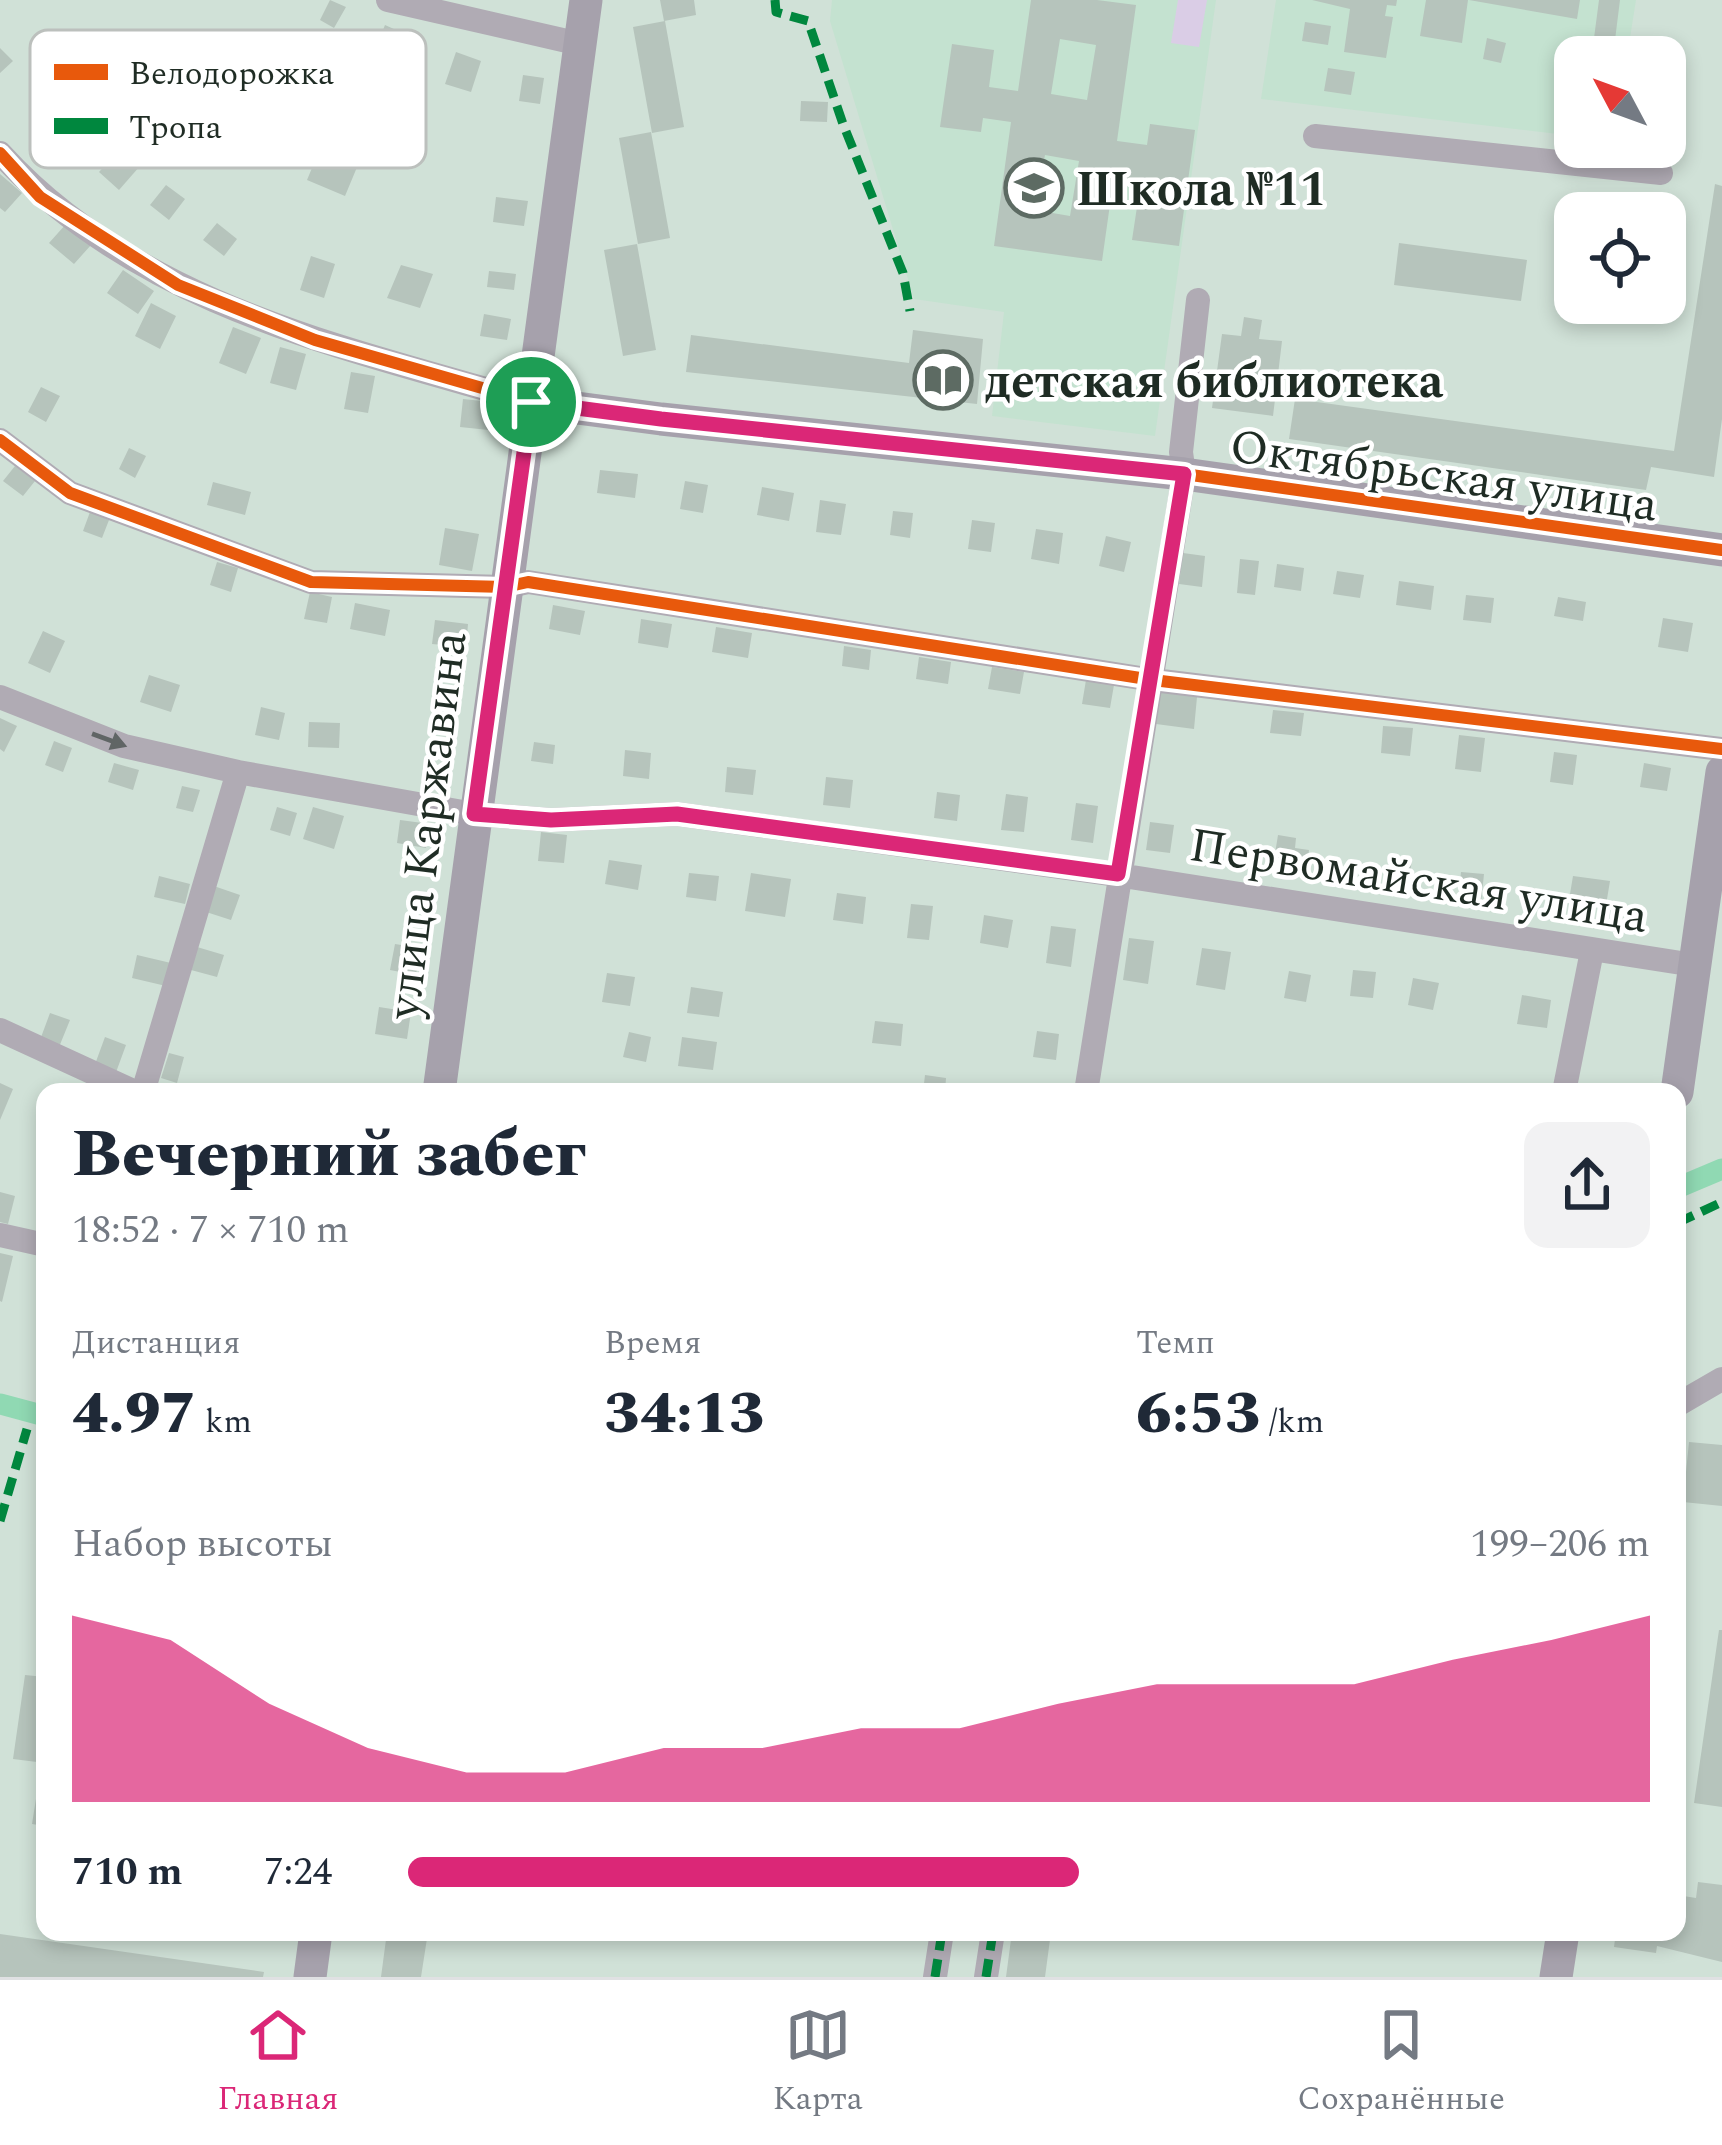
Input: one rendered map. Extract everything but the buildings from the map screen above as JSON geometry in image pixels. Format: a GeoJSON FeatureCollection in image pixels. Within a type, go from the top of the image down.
{"type":"FeatureCollection","features":[{"type":"Feature","properties":{"kind":"street"},"geometry":{"type":"LineString","coordinates":[[388,0],[580,44]]}},
{"type":"Feature","properties":{"kind":"street","name":"улица Каржавина"},"geometry":{"type":"LineString","coordinates":[[440,1083],[586,0]]}},
{"type":"Feature","properties":{"kind":"street"},"geometry":{"type":"LineString","coordinates":[[1315,136],[1660,172]]}},
{"type":"Feature","properties":{"kind":"street","name":"Октябрьская улица"},"geometry":{"type":"LineString","coordinates":[[0,153],[40,197],[178,285],[315,340],[531,402],[1184,474],[1722,550]]}},
{"type":"Feature","properties":{"kind":"street"},"geometry":{"type":"LineString","coordinates":[[1087,1083],[1184,474],[1181,452],[1198,300]]}},
{"type":"Feature","properties":{"kind":"street"},"geometry":{"type":"LineString","coordinates":[[0,440],[70,493],[311,581],[505,587],[528,581],[1153,680],[1722,749]]}},
{"type":"Feature","properties":{"kind":"street","name":"Первомайская улица"},"geometry":{"type":"LineString","coordinates":[[0,697],[124,746],[238,772],[474,814],[551,820],[677,814],[1118,874],[1694,964]]}},
{"type":"Feature","properties":{"kind":"street"},"geometry":{"type":"LineString","coordinates":[[142,1083],[238,772]]}},
{"type":"Feature","properties":{"kind":"street"},"geometry":{"type":"LineString","coordinates":[[1678,1083],[1716,843],[1722,772]]}},
{"type":"Feature","properties":{"kind":"street"},"geometry":{"type":"LineString","coordinates":[[1566,1083],[1592,951]]}},
{"type":"Feature","properties":{"kind":"street"},"geometry":{"type":"LineString","coordinates":[[0,1030],[119,1083]]}},
{"type":"Feature","properties":{"kind":"street"},"geometry":{"type":"LineString","coordinates":[[0,1235],[36,1243]]}},
{"type":"Feature","properties":{"kind":"street"},"geometry":{"type":"LineString","coordinates":[[1686,1400],[1722,1378]]}},
{"type":"Feature","properties":{"kind":"street"},"geometry":{"type":"LineString","coordinates":[[310,1977],[315,1941]]}},
{"type":"Feature","properties":{"kind":"street"},"geometry":{"type":"LineString","coordinates":[[935,1977],[941,1941]]}},
{"type":"Feature","properties":{"kind":"street"},"geometry":{"type":"LineString","coordinates":[[986,1977],[992,1941]]}},
{"type":"Feature","properties":{"kind":"street"},"geometry":{"type":"LineString","coordinates":[[1556,1977],[1562,1941]]}},
{"type":"Feature","properties":{"kind":"shaded area","name":"Школа №11"},"geometry":{"type":"Polygon","coordinates":[[[832,0],[1216,0],[1155,436],[992,416],[1004,312],[914,299],[830,21],[832,0]]]}},
{"type":"Feature","properties":{"kind":"shaded area"},"geometry":{"type":"Polygon","coordinates":[[[1178,0],[1207,0],[1199,47],[1171,43],[1178,0]]]}},
{"type":"Feature","properties":{"kind":"shaded area"},"geometry":{"type":"Polygon","coordinates":[[[1276,0],[1636,0],[1630,36],[1554,36],[1554,134],[1261,99],[1276,0]]]}},
{"type":"Feature","properties":{"kind":"waterway"},"geometry":{"type":"LineString","coordinates":[[1686,1184],[1722,1169]]}},
{"type":"Feature","properties":{"kind":"waterway"},"geometry":{"type":"LineString","coordinates":[[0,1404],[36,1414]]}},
{"type":"Feature","properties":{"kind":"marked path"},"geometry":{"type":"LineString","coordinates":[[775,0],[776,12],[808,21],[903,273],[910,311]]}},
{"type":"Feature","properties":{"kind":"marked path"},"geometry":{"type":"LineString","coordinates":[[1686,1219],[1722,1202]]}},
{"type":"Feature","properties":{"kind":"marked path"},"geometry":{"type":"LineString","coordinates":[[0,1521],[27,1429]]}},
{"type":"Feature","properties":{"kind":"marked path"},"geometry":{"type":"LineString","coordinates":[[935,1977],[941,1941]]}},
{"type":"Feature","properties":{"kind":"marked path"},"geometry":{"type":"LineString","coordinates":[[986,1977],[992,1941]]}},
{"type":"Feature","properties":{"kind":"cycle path"},"geometry":{"type":"LineString","coordinates":[[0,153],[40,197],[178,285],[315,340],[531,402],[1184,474],[1722,550]]}},
{"type":"Feature","properties":{"kind":"cycle path"},"geometry":{"type":"LineString","coordinates":[[0,440],[70,493],[311,582],[505,587],[528,582],[1153,680],[1722,749]]}},
{"type":"Feature","properties":{"kind":"place","name":"Школа №11"},"geometry":{"type":"Point","coordinates":[1034,188]}},
{"type":"Feature","properties":{"kind":"place","name":"детская библиотека"},"geometry":{"type":"Point","coordinates":[943,380]}},
{"type":"Feature","properties":{"kind":"route"},"geometry":{"type":"LineString","coordinates":[[531,402],[1184,474],[1118,874],[677,814],[551,820],[474,814],[531,402]]}}]}
